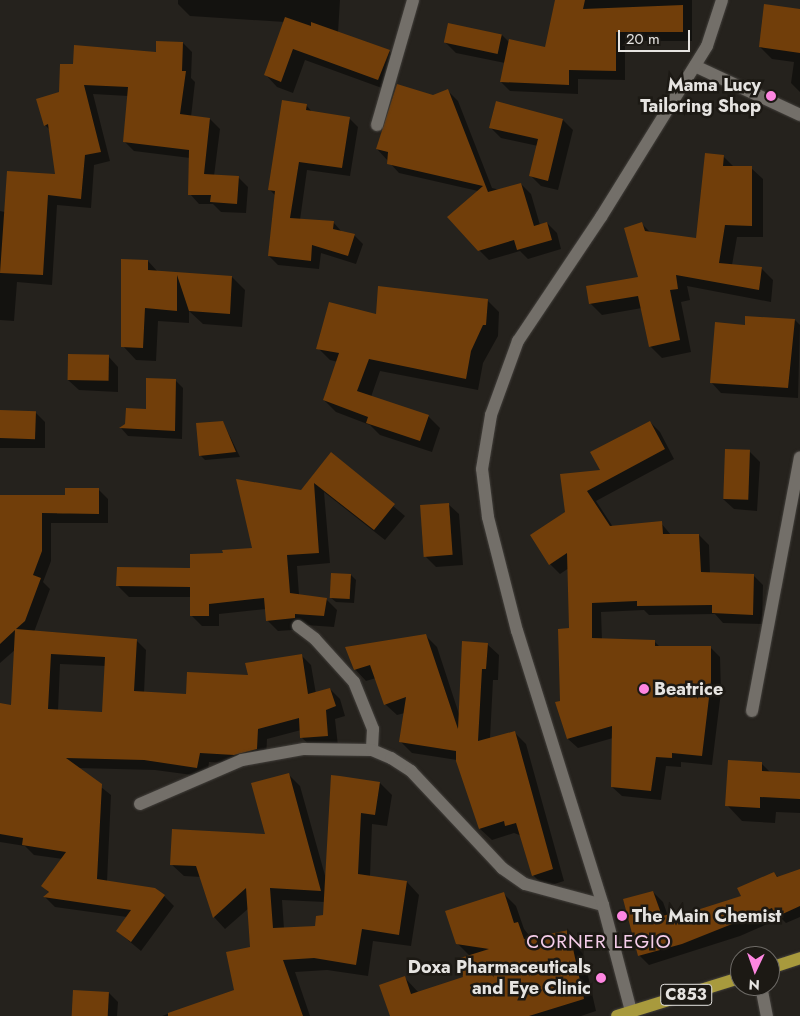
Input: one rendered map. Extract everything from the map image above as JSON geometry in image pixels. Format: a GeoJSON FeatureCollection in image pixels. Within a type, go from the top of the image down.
{"type":"FeatureCollection","features":[{"type":"Feature","properties":{"kind":"main road"},"geometry":{"type":"LineString","coordinates":[[780,965],[800,958]]}},
{"type":"Feature","properties":{"kind":"main road","name":"C853"},"geometry":{"type":"LineString","coordinates":[[617,1016],[730,981]]}},
{"type":"Feature","properties":{"kind":"street"},"geometry":{"type":"LineString","coordinates":[[377,125],[413,0]]}},
{"type":"Feature","properties":{"kind":"street"},"geometry":{"type":"LineString","coordinates":[[631,1012],[603,906],[517,631],[488,517],[482,469],[491,415],[518,341],[601,217],[695,66],[706,46],[722,0]]}},
{"type":"Feature","properties":{"kind":"street"},"geometry":{"type":"LineString","coordinates":[[695,66],[800,115]]}},
{"type":"Feature","properties":{"kind":"street"},"geometry":{"type":"LineString","coordinates":[[752,711],[800,458]]}},
{"type":"Feature","properties":{"kind":"street"},"geometry":{"type":"LineString","coordinates":[[298,626],[315,639],[354,682],[373,729],[372,750]]}},
{"type":"Feature","properties":{"kind":"street"},"geometry":{"type":"LineString","coordinates":[[140,804],[242,760],[304,749],[372,750],[411,771],[502,868],[525,884],[603,906]]}},
{"type":"Feature","properties":{"kind":"street"},"geometry":{"type":"LineString","coordinates":[[763,996],[767,1016]]}},
{"type":"Feature","properties":{"kind":"building"},"geometry":{"type":"Polygon","coordinates":[[[555,0],[585,0],[583,9],[683,5],[683,32],[616,32],[616,71],[569,70],[569,85],[500,82],[509,39],[545,47],[555,0]]]}},
{"type":"Feature","properties":{"kind":"building"},"geometry":{"type":"Polygon","coordinates":[[[764,4],[800,9],[800,53],[759,47],[764,4]]]}},
{"type":"Feature","properties":{"kind":"building"},"geometry":{"type":"Polygon","coordinates":[[[285,17],[311,26],[311,22],[390,50],[378,80],[293,49],[281,82],[264,75],[285,17]]]}},
{"type":"Feature","properties":{"kind":"building"},"geometry":{"type":"Polygon","coordinates":[[[448,23],[502,34],[498,54],[444,43],[448,23]]]}},
{"type":"Feature","properties":{"kind":"building"},"geometry":{"type":"Polygon","coordinates":[[[156,41],[183,42],[182,71],[186,71],[180,114],[210,118],[204,174],[239,176],[237,204],[210,202],[211,195],[188,195],[189,150],[123,142],[128,87],[84,85],[101,152],[85,155],[81,199],[48,195],[43,275],[0,273],[7,171],[55,174],[48,124],[44,126],[36,99],[59,92],[60,64],[73,64],[74,45],[156,52],[156,41]]]}},
{"type":"Feature","properties":{"kind":"building"},"geometry":{"type":"Polygon","coordinates":[[[397,84],[433,95],[448,89],[488,192],[521,183],[534,226],[547,222],[552,240],[517,250],[514,240],[478,251],[447,217],[483,186],[387,164],[388,152],[376,149],[397,84]]]}},
{"type":"Feature","properties":{"kind":"building"},"geometry":{"type":"Polygon","coordinates":[[[282,100],[307,104],[306,110],[350,117],[342,168],[299,162],[290,218],[334,221],[333,229],[355,234],[348,256],[312,245],[311,261],[268,256],[275,191],[268,190],[282,100]]]}},
{"type":"Feature","properties":{"kind":"building"},"geometry":{"type":"Polygon","coordinates":[[[496,101],[563,119],[548,181],[529,176],[538,139],[489,128],[496,101]]]}},
{"type":"Feature","properties":{"kind":"building"},"geometry":{"type":"Polygon","coordinates":[[[705,153],[724,155],[723,166],[752,166],[752,226],[725,225],[719,263],[762,267],[759,290],[676,275],[678,289],[670,290],[680,340],[649,347],[638,296],[589,304],[586,286],[638,277],[624,228],[642,222],[645,231],[696,238],[705,153]]]}},
{"type":"Feature","properties":{"kind":"building"},"geometry":{"type":"Polygon","coordinates":[[[121,259],[148,260],[148,270],[232,276],[230,314],[189,311],[177,275],[177,311],[145,308],[143,348],[121,347],[121,259]]]}},
{"type":"Feature","properties":{"kind":"building"},"geometry":{"type":"Polygon","coordinates":[[[378,286],[488,299],[486,325],[483,325],[471,351],[466,379],[369,359],[357,391],[429,415],[420,441],[366,423],[368,417],[323,400],[339,353],[316,349],[329,302],[376,314],[378,286]]]}},
{"type":"Feature","properties":{"kind":"building"},"geometry":{"type":"Polygon","coordinates":[[[745,316],[795,319],[788,388],[710,383],[715,322],[745,325],[745,316]]]}},
{"type":"Feature","properties":{"kind":"building"},"geometry":{"type":"Polygon","coordinates":[[[68,354],[109,355],[109,381],[68,380],[68,354]]]}},
{"type":"Feature","properties":{"kind":"building"},"geometry":{"type":"Polygon","coordinates":[[[146,378],[176,379],[175,431],[119,428],[125,424],[126,408],[146,409],[146,378]]]}},
{"type":"Feature","properties":{"kind":"building"},"geometry":{"type":"Polygon","coordinates":[[[0,410],[36,411],[35,439],[0,438],[0,410]]]}},
{"type":"Feature","properties":{"kind":"building"},"geometry":{"type":"Polygon","coordinates":[[[223,421],[236,452],[199,456],[196,423],[223,421]]]}},
{"type":"Feature","properties":{"kind":"building"},"geometry":{"type":"Polygon","coordinates":[[[650,421],[665,449],[587,491],[610,526],[662,521],[663,534],[699,534],[701,572],[754,574],[753,615],[712,613],[712,605],[637,606],[637,601],[592,603],[592,638],[655,640],[655,646],[711,646],[711,681],[702,756],[672,753],[672,758],[656,757],[651,791],[611,787],[612,726],[567,739],[555,702],[560,701],[558,629],[569,628],[567,553],[549,565],[530,535],[565,512],[560,474],[600,470],[590,452],[650,421]]]}},
{"type":"Feature","properties":{"kind":"building"},"geometry":{"type":"Polygon","coordinates":[[[725,449],[750,450],[748,500],[723,499],[725,449]]]}},
{"type":"Feature","properties":{"kind":"building"},"geometry":{"type":"Polygon","coordinates":[[[331,452],[395,504],[374,530],[314,483],[319,553],[287,555],[290,593],[327,598],[324,616],[295,614],[295,618],[266,621],[264,598],[209,604],[209,616],[190,616],[190,587],[116,586],[117,567],[190,568],[190,554],[223,553],[222,550],[252,548],[236,479],[301,490],[331,452]]]}},
{"type":"Feature","properties":{"kind":"building"},"geometry":{"type":"Polygon","coordinates":[[[65,488],[99,488],[99,514],[42,513],[42,551],[33,575],[41,578],[25,621],[16,629],[137,639],[134,691],[186,694],[187,672],[248,675],[245,663],[302,654],[308,694],[330,688],[336,706],[326,710],[328,736],[300,738],[299,718],[258,729],[257,749],[234,755],[200,753],[197,768],[144,760],[66,758],[102,784],[97,879],[155,888],[165,895],[131,942],[116,931],[131,910],[43,897],[49,892],[41,886],[66,852],[22,845],[23,838],[0,834],[0,703],[11,705],[15,630],[0,644],[0,495],[65,495],[65,488]],[[51,654],[48,709],[102,712],[105,657],[51,654]]]}},
{"type":"Feature","properties":{"kind":"building"},"geometry":{"type":"Polygon","coordinates":[[[449,503],[453,555],[424,557],[420,505],[449,503]]]}},
{"type":"Feature","properties":{"kind":"building"},"geometry":{"type":"Polygon","coordinates":[[[331,573],[351,574],[350,599],[330,598],[331,573]]]}},
{"type":"Feature","properties":{"kind":"building"},"geometry":{"type":"Polygon","coordinates":[[[426,634],[458,729],[462,641],[488,643],[486,669],[482,669],[478,741],[515,731],[553,869],[532,876],[516,823],[505,826],[504,821],[479,829],[456,761],[456,751],[399,742],[406,697],[384,705],[370,665],[354,670],[345,647],[426,634]]]}},
{"type":"Feature","properties":{"kind":"building"},"geometry":{"type":"Polygon","coordinates":[[[728,760],[762,762],[762,771],[800,773],[800,799],[760,797],[760,808],[725,806],[728,760]]]}},
{"type":"Feature","properties":{"kind":"building"},"geometry":{"type":"Polygon","coordinates":[[[289,773],[321,891],[270,888],[273,928],[315,926],[316,916],[323,915],[331,775],[380,782],[375,815],[361,813],[358,874],[407,881],[399,935],[362,929],[356,965],[314,958],[283,960],[303,1016],[168,1016],[168,1013],[234,990],[226,952],[250,947],[246,888],[213,918],[196,866],[170,865],[172,829],[265,834],[251,783],[289,773]]]}},
{"type":"Feature","properties":{"kind":"building"},"geometry":{"type":"Polygon","coordinates":[[[800,869],[800,906],[776,917],[772,908],[682,944],[638,956],[623,899],[653,891],[662,916],[674,913],[675,917],[741,896],[737,888],[774,872],[777,877],[800,869]]]}},
{"type":"Feature","properties":{"kind":"building"},"geometry":{"type":"Polygon","coordinates":[[[504,892],[514,923],[518,922],[524,939],[569,930],[584,999],[529,1016],[390,1016],[379,985],[405,976],[411,994],[463,977],[457,959],[489,949],[456,944],[445,911],[504,892]]]}},
{"type":"Feature","properties":{"kind":"building"},"geometry":{"type":"Polygon","coordinates":[[[73,990],[109,992],[108,1016],[72,1016],[73,990]]]}},
{"type":"Feature","properties":{"kind":"place","name":"Mama Lucy Tailoring Shop"},"geometry":{"type":"Point","coordinates":[771,96]}},
{"type":"Feature","properties":{"kind":"place","name":"Beatrice"},"geometry":{"type":"Point","coordinates":[644,689]}},
{"type":"Feature","properties":{"kind":"place","name":"The Main Chemist"},"geometry":{"type":"Point","coordinates":[622,916]}},
{"type":"Feature","properties":{"kind":"place","name":"Doxa Pharmaceuticals and Eye Clinic"},"geometry":{"type":"Point","coordinates":[601,978]}},
{"type":"Feature","properties":{"kind":"district","name":"CORNER LEGIO"},"geometry":{"type":"Point","coordinates":[599,942]}}]}
